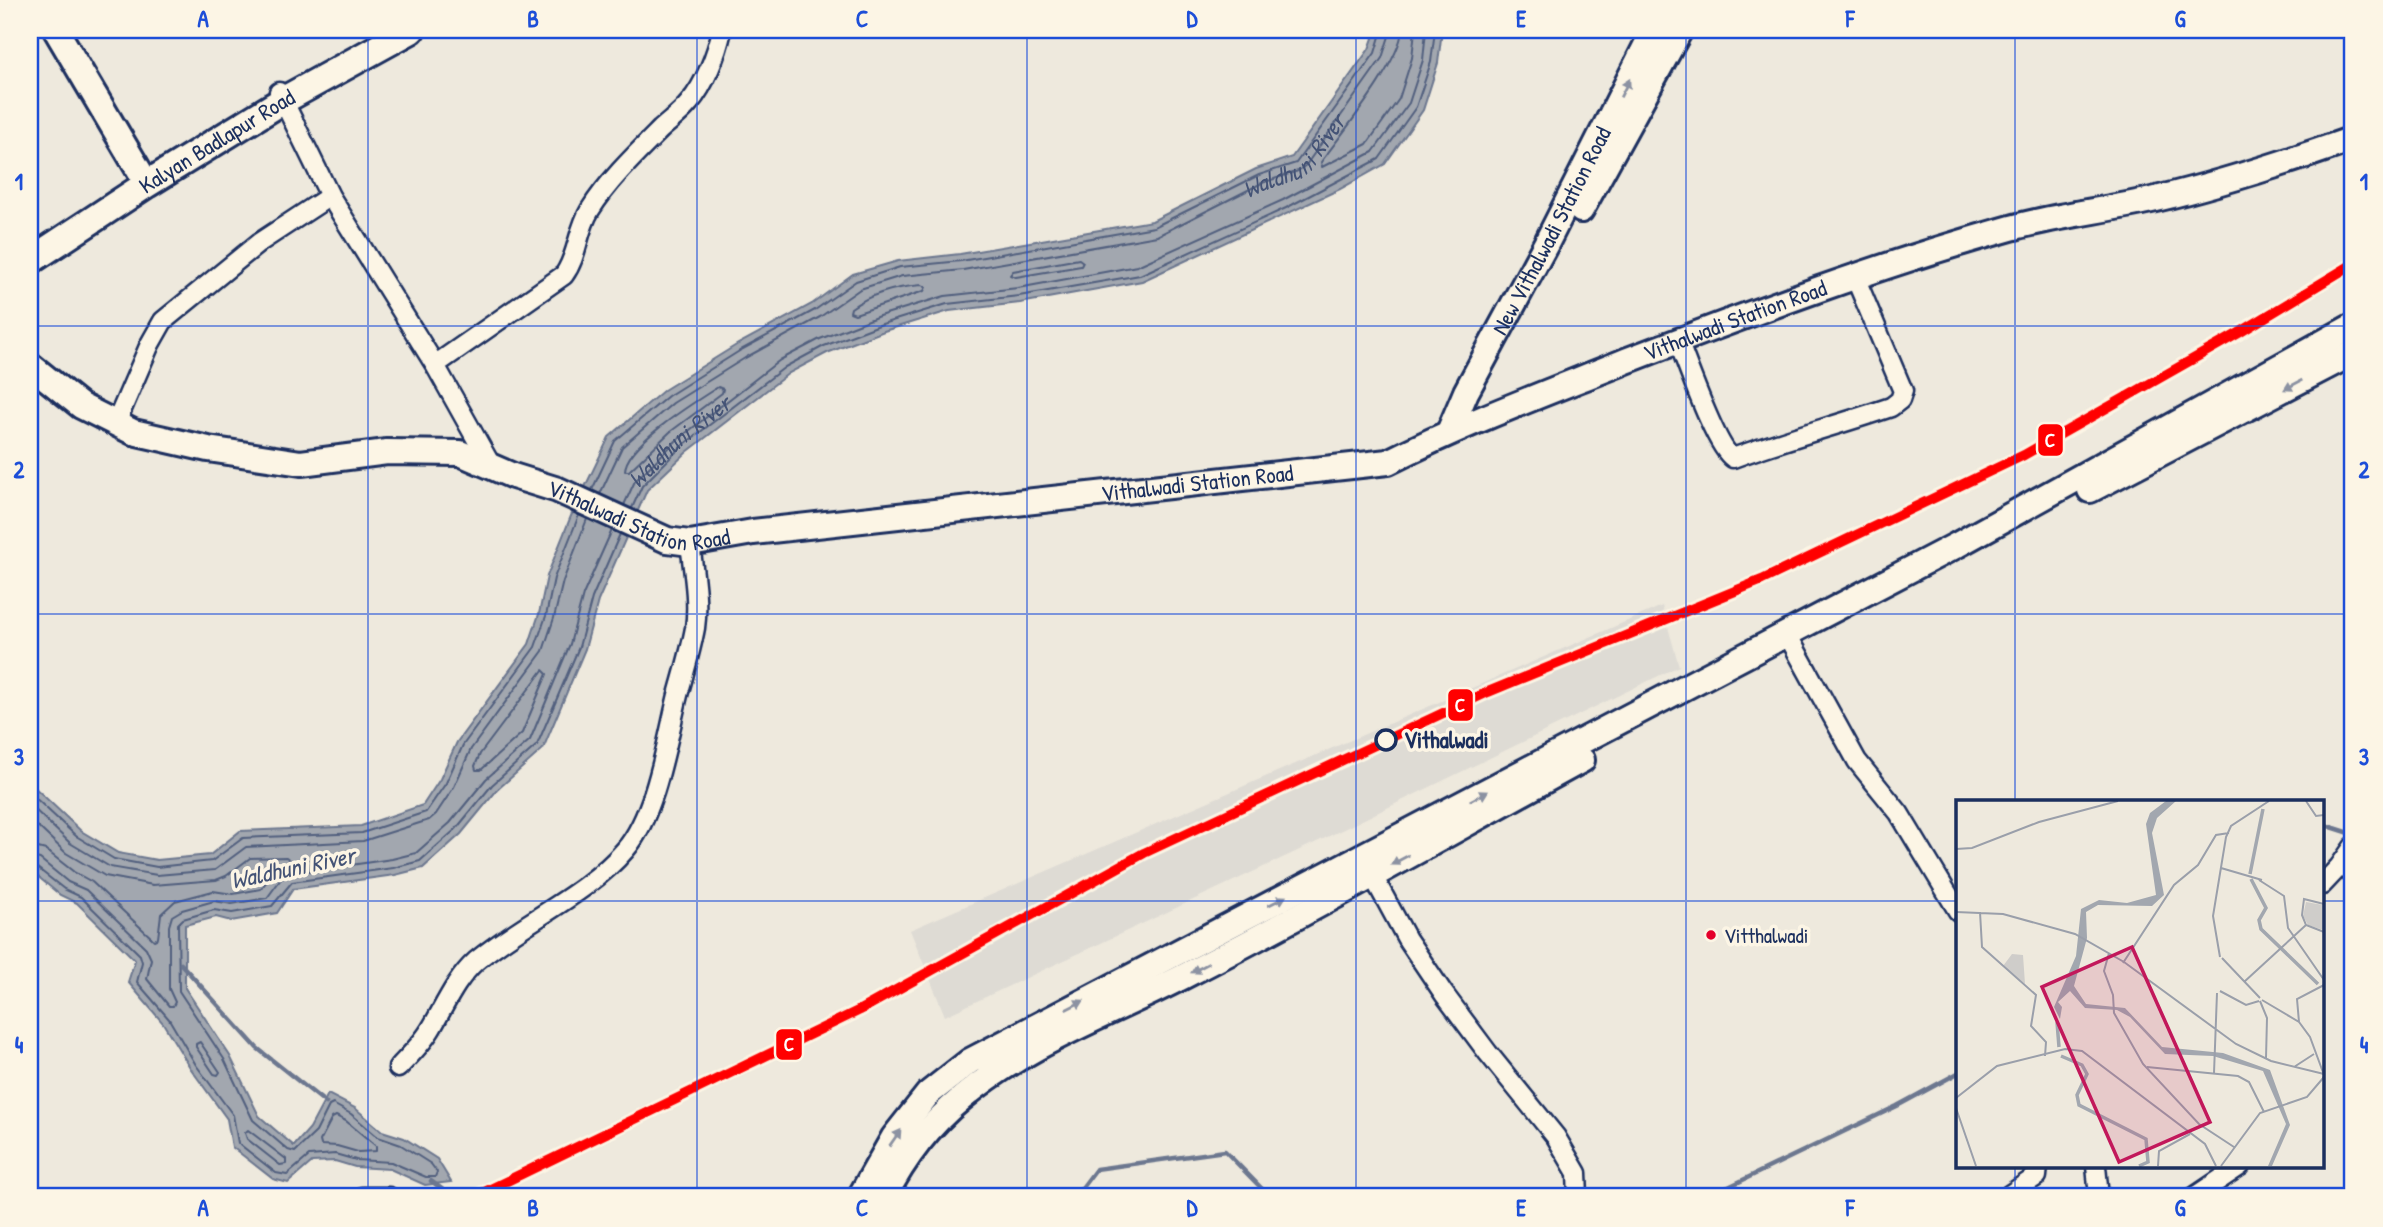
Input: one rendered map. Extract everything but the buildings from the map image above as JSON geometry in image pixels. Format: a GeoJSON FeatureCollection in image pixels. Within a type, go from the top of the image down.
{"type":"FeatureCollection","features":[{"type":"Feature","properties":{"kind":"main road","name":"Kalyan Badlapur Road"},"geometry":{"type":"LineString","coordinates":[[30,242],[388,30]]}},
{"type":"Feature","properties":{"kind":"main road","name":"Kalyan Badlapur Road"},"geometry":{"type":"LineString","coordinates":[[280,96],[411,30]]}},
{"type":"Feature","properties":{"kind":"main road","name":"Kalyan Badlapur Road"},"geometry":{"type":"LineString","coordinates":[[30,261],[143,176]]}},
{"type":"Feature","properties":{"kind":"street"},"geometry":{"type":"LineString","coordinates":[[56,30],[143,176]]}},
{"type":"Feature","properties":{"kind":"street"},"geometry":{"type":"LineString","coordinates":[[435,365],[564,275],[572,265],[581,229],[589,211],[603,191],[690,103],[701,85],[722,30]]}},
{"type":"Feature","properties":{"kind":"street","name":"New Vithalwadi Station Road"},"geometry":{"type":"LineString","coordinates":[[1458,428],[1466,391],[1547,242],[1654,30]]}},
{"type":"Feature","properties":{"kind":"street","name":"New Vithalwadi Station Road"},"geometry":{"type":"LineString","coordinates":[[1458,428],[1680,30]]}},
{"type":"Feature","properties":{"kind":"street"},"geometry":{"type":"LineString","coordinates":[[280,96],[330,196],[435,365],[492,467]]}},
{"type":"Feature","properties":{"kind":"street","name":"Vithalwadi Station Road"},"geometry":{"type":"LineString","coordinates":[[30,365],[81,406],[133,432],[208,449],[301,463],[387,452],[460,453],[513,476],[558,490],[679,541],[1388,462],[1458,428],[1769,306],[1855,277],[2013,228],[2156,199],[2273,167],[2353,139]]}},
{"type":"Feature","properties":{"kind":"street"},"geometry":{"type":"LineString","coordinates":[[116,424],[150,344],[163,321],[260,242],[330,196]]}},
{"type":"Feature","properties":{"kind":"street"},"geometry":{"type":"LineString","coordinates":[[1678,341],[1717,435],[1727,454],[1733,458],[1891,407],[1900,400],[1903,391],[1855,277]]}},
{"type":"Feature","properties":{"kind":"street"},"geometry":{"type":"LineString","coordinates":[[2173,437],[2353,326]]}},
{"type":"Feature","properties":{"kind":"street"},"geometry":{"type":"LineString","coordinates":[[884,1197],[894,1176],[918,1143],[960,1099],[989,1063],[1368,866],[2173,437],[2353,353]]}},
{"type":"Feature","properties":{"kind":"street"},"geometry":{"type":"LineString","coordinates":[[398,1068],[422,1043],[459,980],[475,962],[608,868],[626,849],[642,825],[661,766],[695,626],[695,585],[679,541]]}},
{"type":"Feature","properties":{"kind":"street"},"geometry":{"type":"LineString","coordinates":[[1790,640],[1857,761],[1899,813],[1956,908]]}},
{"type":"Feature","properties":{"kind":"street"},"geometry":{"type":"LineString","coordinates":[[2324,883],[2347,860]]}},
{"type":"Feature","properties":{"kind":"street"},"geometry":{"type":"LineString","coordinates":[[1368,866],[1407,939],[1444,993],[1488,1054],[1556,1136],[1577,1173],[1578,1197]]}},
{"type":"Feature","properties":{"kind":"street"},"geometry":{"type":"LineString","coordinates":[[860,1197],[894,1138],[928,1094],[970,1061],[989,1063]]}},
{"type":"Feature","properties":{"kind":"street"},"geometry":{"type":"LineString","coordinates":[[2006,1197],[2037,1176],[2038,1168]]}},
{"type":"Feature","properties":{"kind":"street"},"geometry":{"type":"LineString","coordinates":[[2095,1168],[2099,1197]]}},
{"type":"Feature","properties":{"kind":"street"},"geometry":{"type":"LineString","coordinates":[[2194,1197],[2237,1168]]}},
{"type":"Feature","properties":{"kind":"street"},"geometry":{"type":"LineString","coordinates":[[362,1197],[389,1197]]}},
{"type":"Feature","properties":{"kind":"shaded area"},"geometry":{"type":"Polygon","coordinates":[[[1662,606],[1679,666],[1321,840],[945,1016],[910,930],[1662,606]]]}},
{"type":"Feature","properties":{"kind":"water","name":"Waldhuni River"},"geometry":{"type":"Polygon","coordinates":[[[1376,30],[1442,30],[1438,63],[1423,110],[1385,164],[1340,189],[1142,281],[1020,303],[949,311],[884,331],[827,353],[789,373],[687,452],[647,490],[598,601],[585,649],[543,749],[497,790],[461,834],[423,868],[395,875],[293,889],[277,913],[231,921],[216,917],[185,925],[185,988],[230,1056],[259,1116],[294,1146],[310,1128],[328,1094],[355,1108],[382,1131],[404,1138],[437,1159],[451,1182],[425,1185],[390,1169],[355,1167],[335,1161],[312,1162],[288,1183],[273,1179],[232,1147],[227,1119],[191,1069],[163,1023],[128,982],[135,960],[77,903],[60,895],[30,870],[30,783],[81,831],[118,853],[157,860],[210,855],[240,831],[361,826],[423,805],[440,779],[457,742],[529,644],[547,576],[571,516],[609,437],[664,390],[738,344],[812,304],[853,274],[898,261],[960,254],[1152,221],[1256,169],[1292,157],[1369,49],[1376,30]]]}},
{"type":"Feature","properties":{"kind":"waterway"},"geometry":{"type":"LineString","coordinates":[[2324,825],[2353,834]]}},
{"type":"Feature","properties":{"kind":"waterway"},"geometry":{"type":"LineString","coordinates":[[181,964],[257,1048],[326,1103]]}},
{"type":"Feature","properties":{"kind":"waterway"},"geometry":{"type":"LineString","coordinates":[[1713,1197],[1718,1192],[1897,1106],[1956,1074]]}},
{"type":"Feature","properties":{"kind":"waterway"},"geometry":{"type":"LineString","coordinates":[[1075,1197],[1096,1169],[1225,1151],[1270,1197]]}},
{"type":"Feature","properties":{"kind":"waterway"},"geometry":{"type":"LineString","coordinates":[[431,1181],[442,1189]]}},
{"type":"Feature","properties":{"kind":"transit line","name":"C"},"geometry":{"type":"LineString","coordinates":[[474,1197],[860,1010],[1144,853],[1488,692],[1762,580],[2024,455],[2239,333],[2353,264]]}},
{"type":"Feature","properties":{"kind":"place","name":"Vithalwadi"},"geometry":{"type":"Point","coordinates":[1386,740]}},
{"type":"Feature","properties":{"kind":"place","name":"Vitthalwadi"},"geometry":{"type":"Point","coordinates":[1711,935]}}]}
